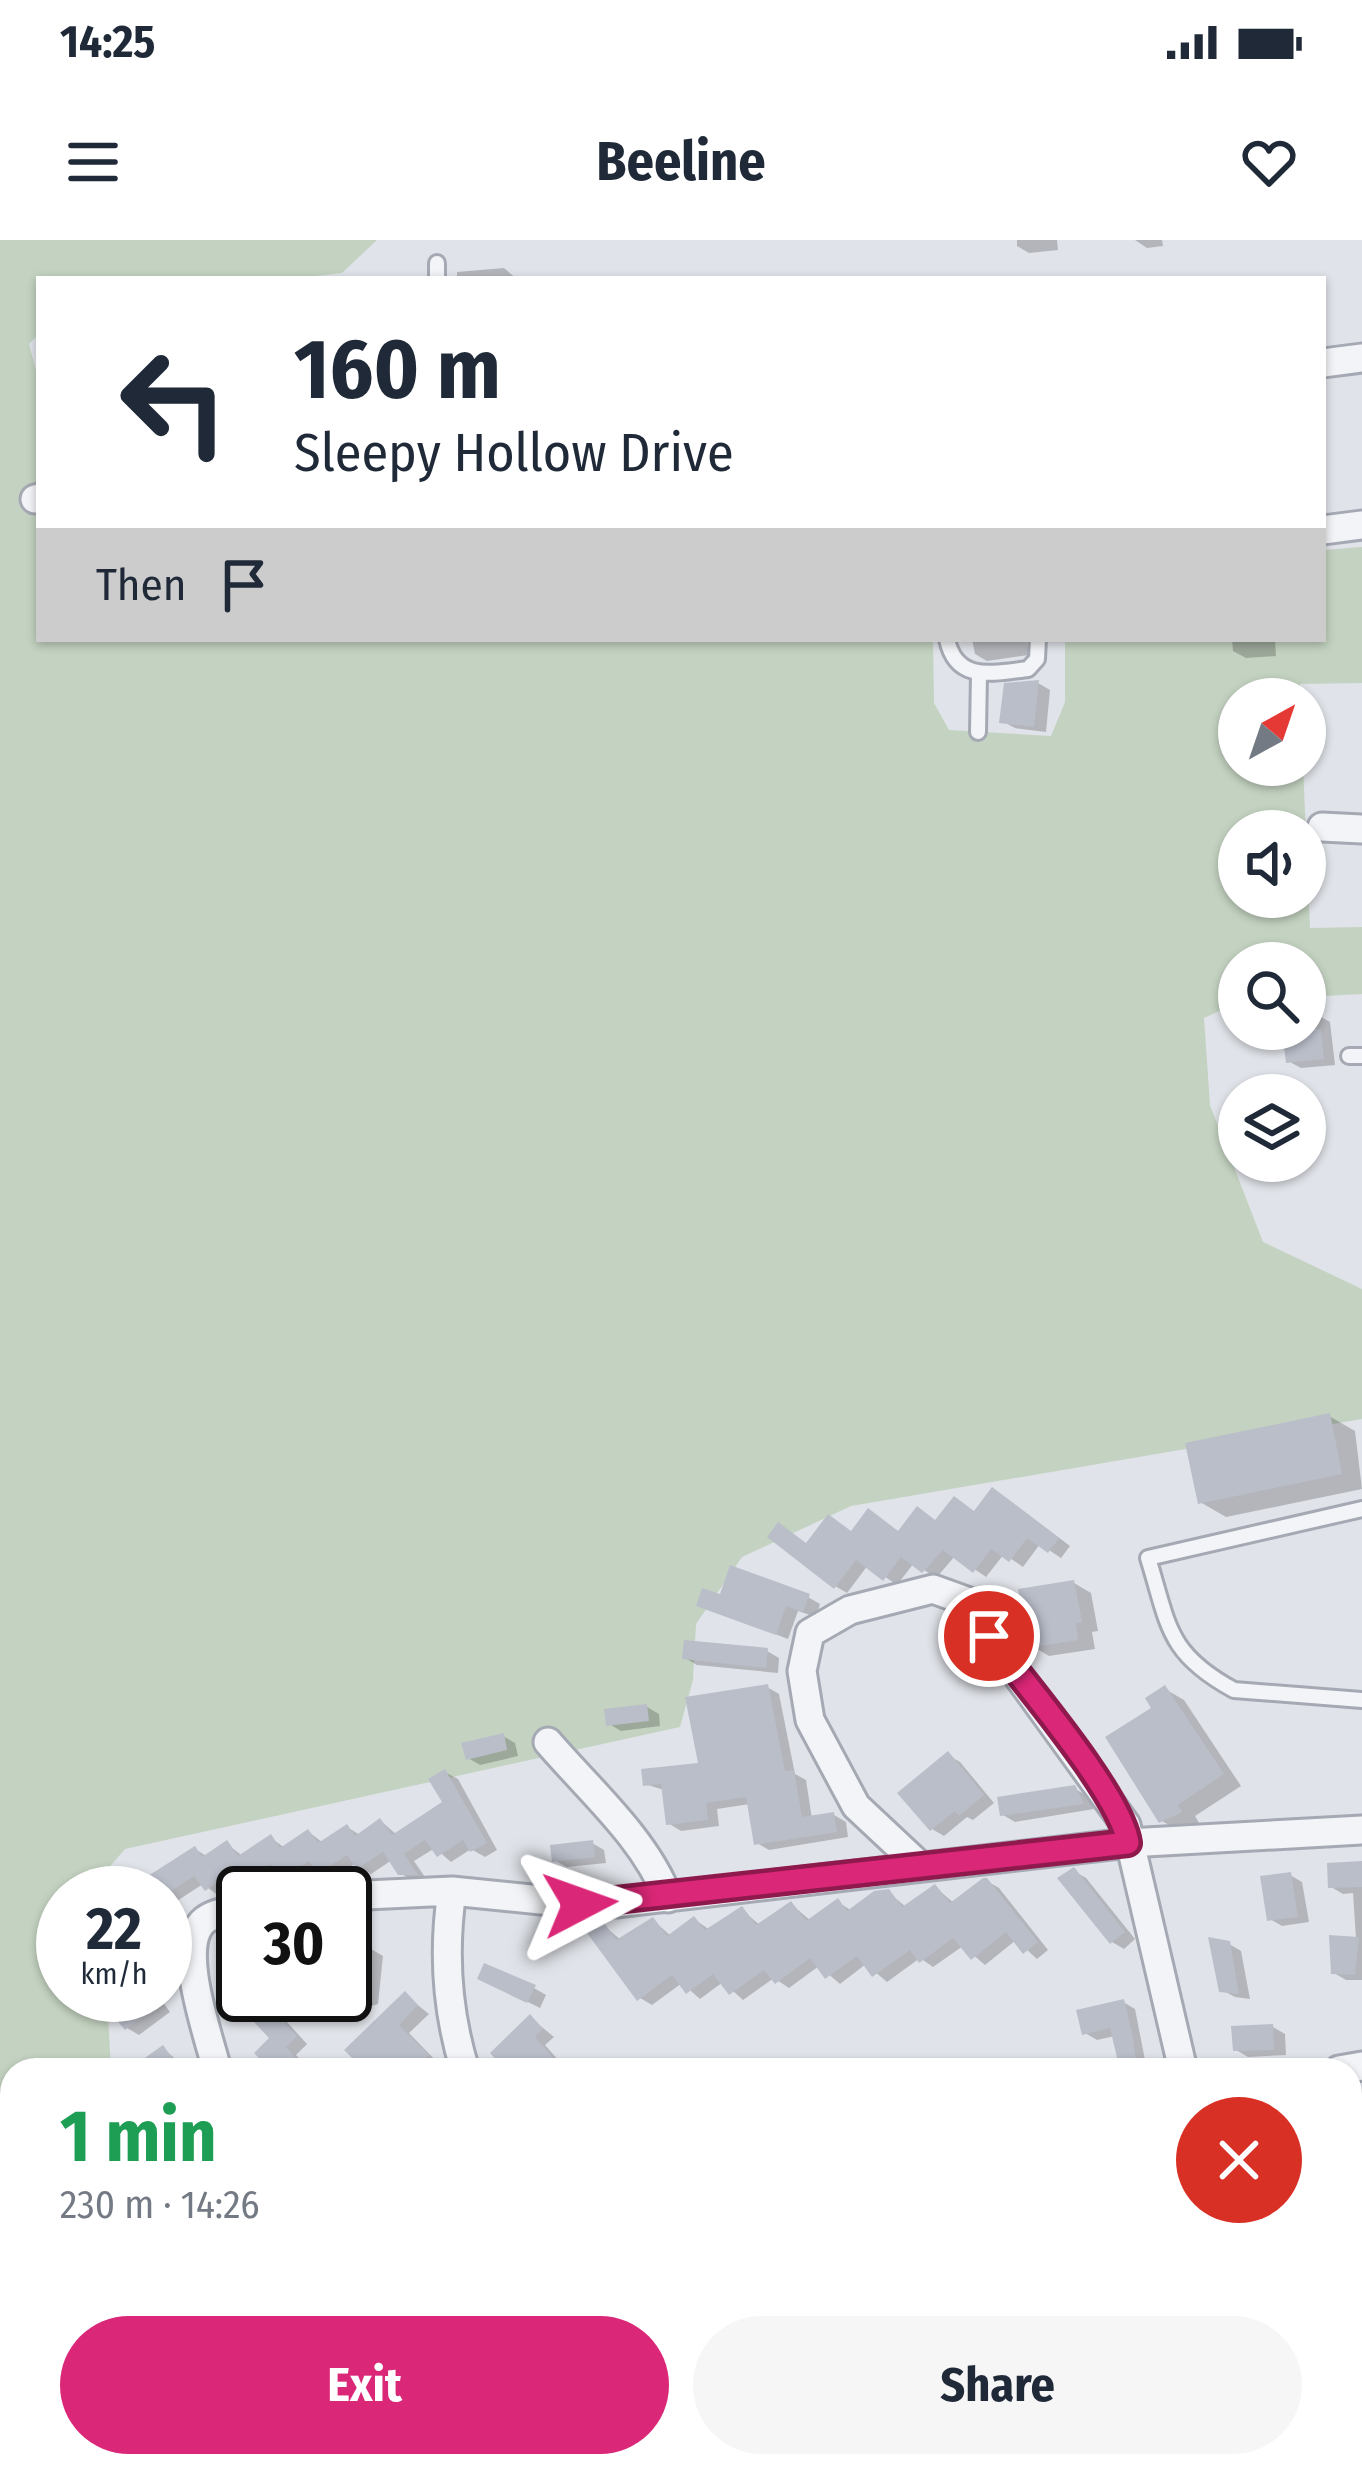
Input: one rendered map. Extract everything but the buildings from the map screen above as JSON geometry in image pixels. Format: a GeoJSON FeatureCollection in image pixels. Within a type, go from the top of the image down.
{"type":"FeatureCollection","features":[{"type":"Feature","properties":{"kind":"street"},"geometry":{"type":"LineString","coordinates":[[1326,363],[1362,358]]}},
{"type":"Feature","properties":{"kind":"street"},"geometry":{"type":"LineString","coordinates":[[1326,530],[1362,525]]}},
{"type":"Feature","properties":{"kind":"street"},"geometry":{"type":"LineString","coordinates":[[1326,827],[1362,830]]}},
{"type":"Feature","properties":{"kind":"street"},"geometry":{"type":"LineString","coordinates":[[919,1865],[856,1806],[810,1720],[802,1671],[810,1633],[850,1610],[933,1589],[969,1602],[1126,1825],[1180,2058]]}},
{"type":"Feature","properties":{"kind":"street"},"geometry":{"type":"LineString","coordinates":[[548,1742],[639,1846],[668,1898]]}},
{"type":"Feature","properties":{"kind":"street"},"geometry":{"type":"LineString","coordinates":[[372,1895],[452,1891],[580,1904],[668,1898],[1128,1843],[1362,1830]]}},
{"type":"Feature","properties":{"kind":"street"},"geometry":{"type":"LineString","coordinates":[[452,1891],[446,1934],[448,1985],[463,2058]]}},
{"type":"Feature","properties":{"kind":"street"},"geometry":{"type":"LineString","coordinates":[[214,2058],[191,1945],[205,1920],[216,1917]]}},
{"type":"Feature","properties":{"kind":"lane"},"geometry":{"type":"LineString","coordinates":[[947,642],[961,668],[979,674],[1028,670],[1037,659],[1038,642]]}},
{"type":"Feature","properties":{"kind":"lane"},"geometry":{"type":"LineString","coordinates":[[978,732],[979,674]]}},
{"type":"Feature","properties":{"kind":"lane"},"geometry":{"type":"LineString","coordinates":[[1362,1509],[1148,1558],[1163,1615],[1180,1650],[1218,1681],[1234,1690],[1362,1700]]}},
{"type":"Feature","properties":{"kind":"green space"},"geometry":{"type":"Polygon","coordinates":[[[0,240],[377,240],[342,273],[316,276],[36,276],[36,337],[29,344],[36,371],[36,642],[933,642],[934,703],[949,730],[1051,736],[1065,702],[1065,642],[1326,642],[1326,550],[1362,547],[1362,683],[1326,684],[1326,678],[1218,678],[1218,786],[1304,786],[1305,810],[1218,810],[1218,918],[1310,918],[1310,928],[1362,927],[1362,994],[1326,996],[1326,942],[1218,942],[1218,1012],[1204,1018],[1210,1105],[1218,1126],[1218,1182],[1240,1182],[1263,1242],[1362,1289],[1362,1419],[851,1506],[742,1557],[696,1624],[693,1680],[680,1727],[125,1849],[110,1866],[36,1866],[36,2022],[108,2022],[110,2058],[0,2058],[0,240]]]}},
{"type":"Feature","properties":{"kind":"route"},"geometry":{"type":"LineString","coordinates":[[580,1904],[668,1898],[1128,1843],[1126,1825],[1107,1794],[989,1636]]}}]}
